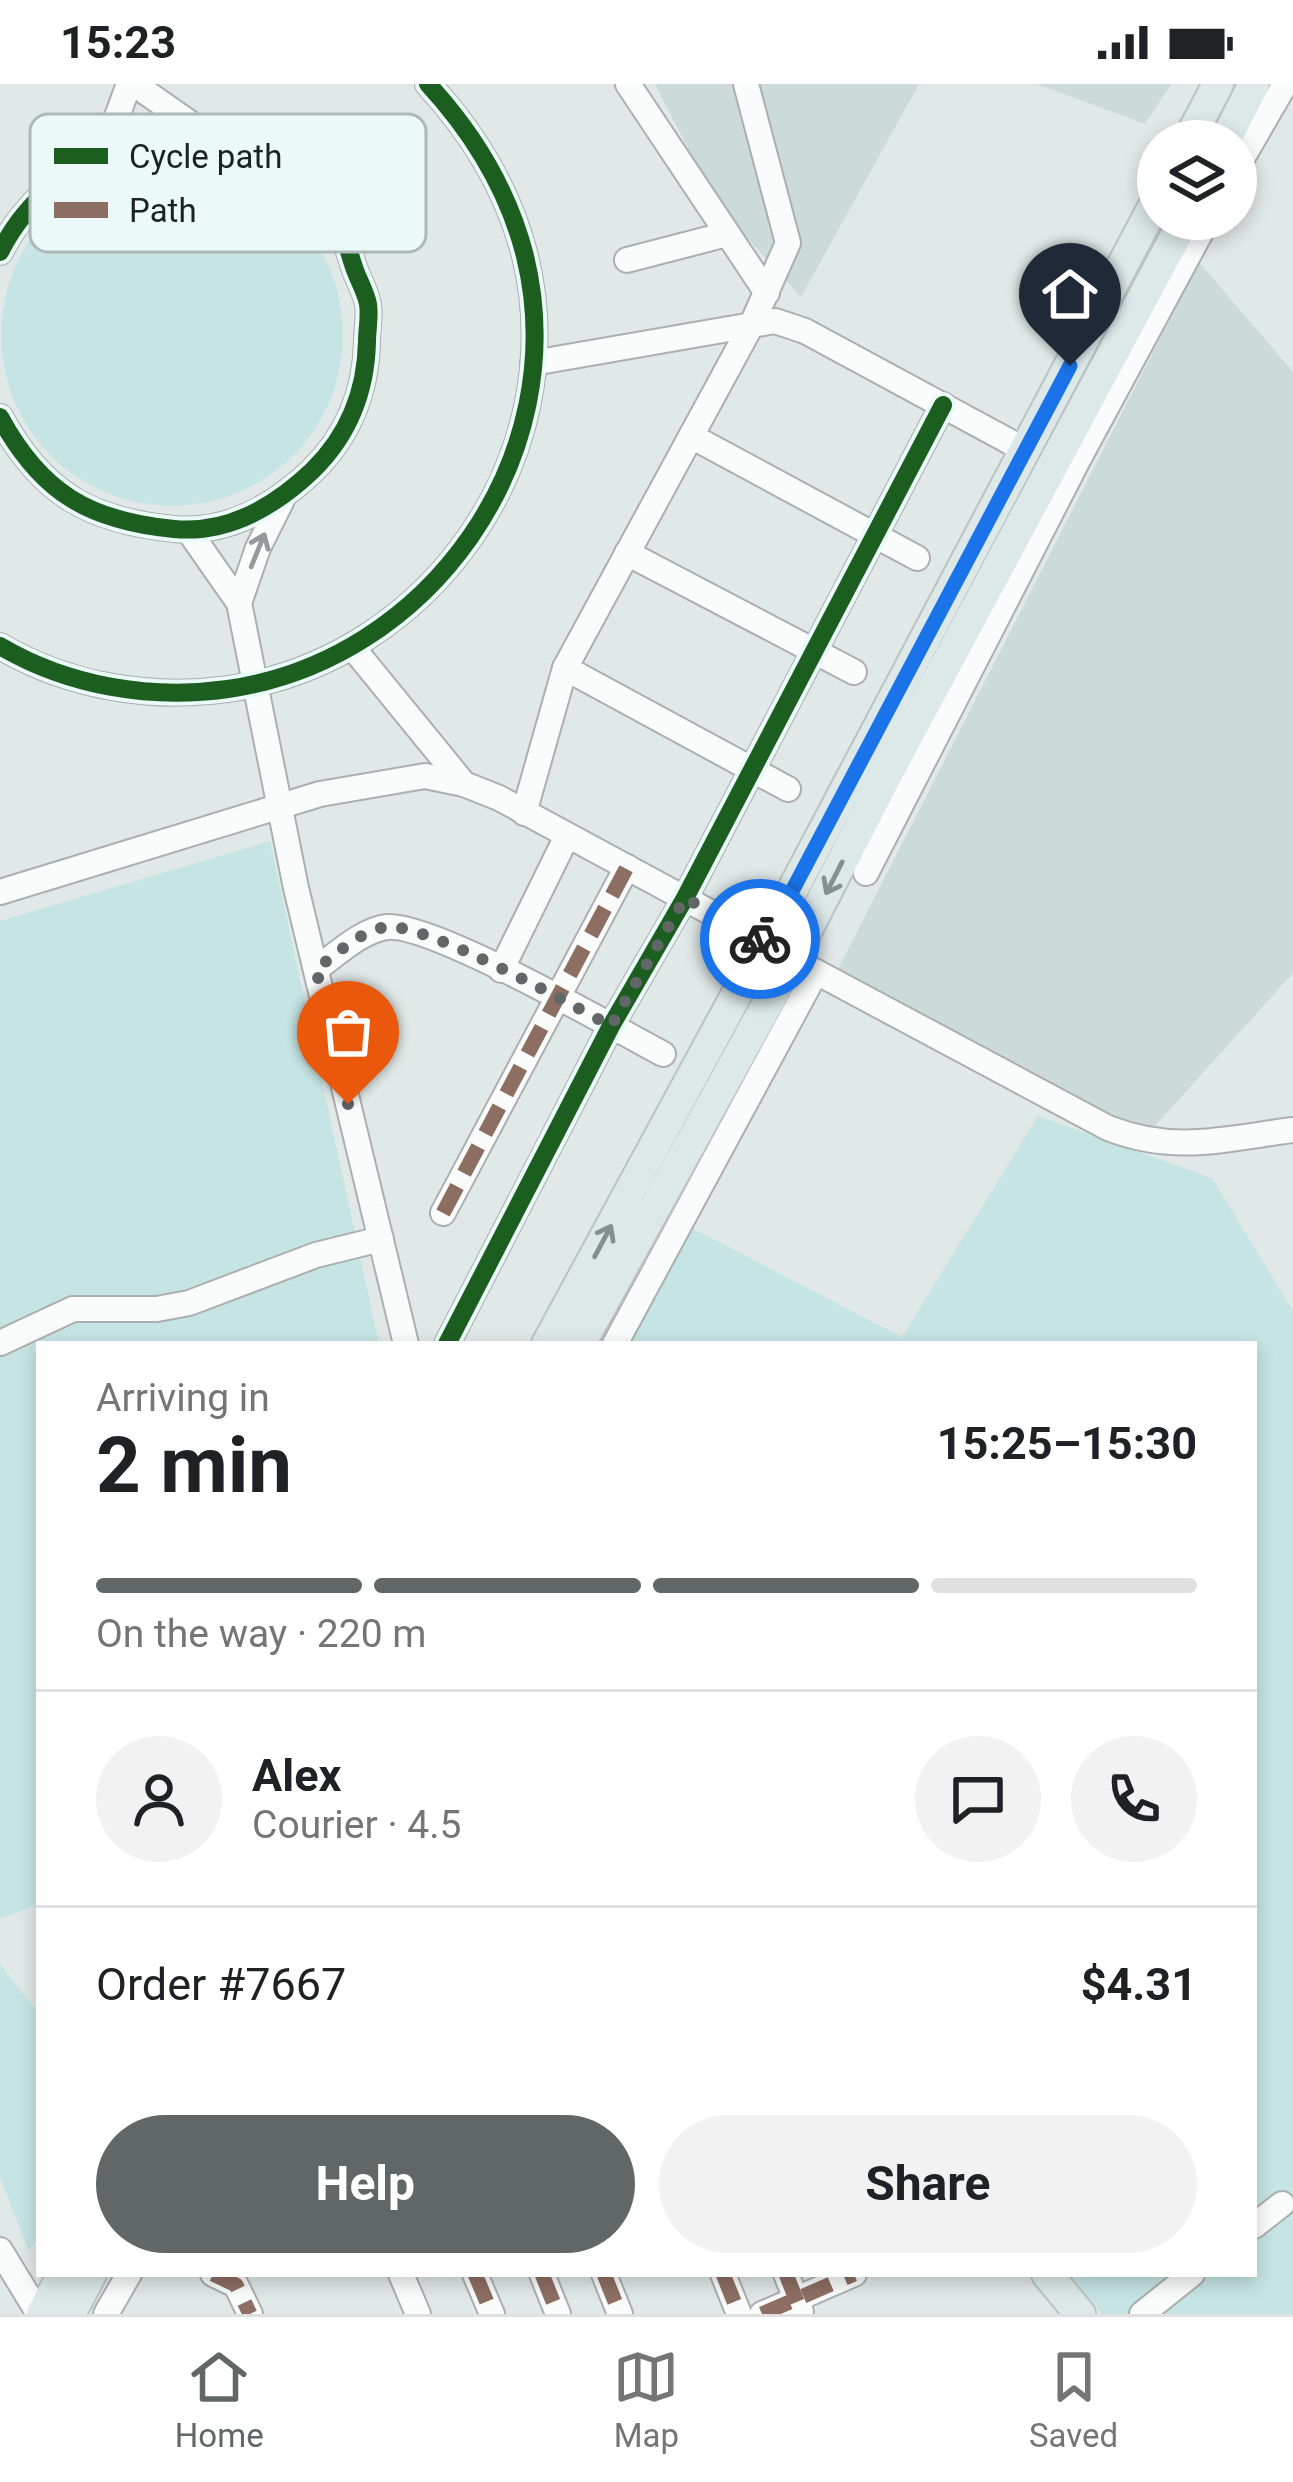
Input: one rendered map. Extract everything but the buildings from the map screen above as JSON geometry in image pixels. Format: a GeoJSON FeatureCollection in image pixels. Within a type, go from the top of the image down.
{"type":"FeatureCollection","features":[{"type":"Feature","properties":{"kind":"main road"},"geometry":{"type":"LineString","coordinates":[[1199,120],[1218,84]]}},
{"type":"Feature","properties":{"kind":"main road"},"geometry":{"type":"LineString","coordinates":[[1236,120],[1254,84]]}},
{"type":"Feature","properties":{"kind":"main road"},"geometry":{"type":"LineString","coordinates":[[582,1341],[804,965],[1025,450],[1137,238]]}},
{"type":"Feature","properties":{"kind":"main road"},"geometry":{"type":"LineString","coordinates":[[550,1341],[765,942],[877,790],[1174,240]]}},
{"type":"Feature","properties":{"kind":"main road"},"geometry":{"type":"LineString","coordinates":[[41,2314],[61,2277]]}},
{"type":"Feature","properties":{"kind":"main road"},"geometry":{"type":"LineString","coordinates":[[70,2314],[89,2277]]}},
{"type":"Feature","properties":{"kind":"main road"},"geometry":{"type":"LineString","coordinates":[[1049,2277],[1080,2314]]}},
{"type":"Feature","properties":{"kind":"street"},"geometry":{"type":"LineString","coordinates":[[120,114],[132,84],[176,114]]}},
{"type":"Feature","properties":{"kind":"street"},"geometry":{"type":"LineString","coordinates":[[0,646],[75,679],[134,691],[195,694],[255,685],[322,664],[353,648],[401,615],[444,575],[479,528],[506,476],[533,363],[533,310],[510,207],[487,160],[428,84]]}},
{"type":"Feature","properties":{"kind":"street"},"geometry":{"type":"LineString","coordinates":[[628,84],[766,293]]}},
{"type":"Feature","properties":{"kind":"street"},"geometry":{"type":"LineString","coordinates":[[524,813],[566,668],[752,324],[788,243],[746,84]]}},
{"type":"Feature","properties":{"kind":"street"},"geometry":{"type":"LineString","coordinates":[[1257,133],[1285,84]]}},
{"type":"Feature","properties":{"kind":"street"},"geometry":{"type":"LineString","coordinates":[[0,252],[15,222],[30,207]]}},
{"type":"Feature","properties":{"kind":"street"},"geometry":{"type":"LineString","coordinates":[[627,260],[728,234]]}},
{"type":"Feature","properties":{"kind":"street"},"geometry":{"type":"LineString","coordinates":[[866,873],[877,790],[1196,240]]}},
{"type":"Feature","properties":{"kind":"street"},"geometry":{"type":"LineString","coordinates":[[239,603],[257,548],[282,500],[336,448],[366,379],[368,304],[349,252]]}},
{"type":"Feature","properties":{"kind":"street"},"geometry":{"type":"LineString","coordinates":[[533,363],[775,321],[805,331],[1025,450]]}},
{"type":"Feature","properties":{"kind":"street"},"geometry":{"type":"LineString","coordinates":[[449,1341],[611,1026],[685,898],[943,406]]}},
{"type":"Feature","properties":{"kind":"street"},"geometry":{"type":"LineString","coordinates":[[0,418],[20,454],[67,498],[125,524],[188,530],[237,521],[282,500]]}},
{"type":"Feature","properties":{"kind":"street"},"geometry":{"type":"LineString","coordinates":[[691,436],[916,558]]}},
{"type":"Feature","properties":{"kind":"street"},"geometry":{"type":"LineString","coordinates":[[188,530],[239,603],[316,969],[405,1341]]}},
{"type":"Feature","properties":{"kind":"street"},"geometry":{"type":"LineString","coordinates":[[627,553],[854,672]]}},
{"type":"Feature","properties":{"kind":"street"},"geometry":{"type":"LineString","coordinates":[[353,648],[464,784]]}},
{"type":"Feature","properties":{"kind":"street"},"geometry":{"type":"LineString","coordinates":[[566,668],[788,789]]}},
{"type":"Feature","properties":{"kind":"street"},"geometry":{"type":"LineString","coordinates":[[0,892],[320,794],[425,776],[464,784],[524,813],[765,942]]}},
{"type":"Feature","properties":{"kind":"street"},"geometry":{"type":"LineString","coordinates":[[501,970],[567,836]]}},
{"type":"Feature","properties":{"kind":"street"},"geometry":{"type":"LineString","coordinates":[[443,1213],[627,867]]}},
{"type":"Feature","properties":{"kind":"street"},"geometry":{"type":"LineString","coordinates":[[316,969],[373,931],[389,927],[416,932],[560,999],[663,1054]]}},
{"type":"Feature","properties":{"kind":"street"},"geometry":{"type":"LineString","coordinates":[[616,1341],[804,965],[1108,1129],[1142,1142],[1175,1145],[1293,1130]]}},
{"type":"Feature","properties":{"kind":"street"},"geometry":{"type":"LineString","coordinates":[[0,1342],[73,1309],[157,1309],[189,1303],[316,1255],[381,1239]]}},
{"type":"Feature","properties":{"kind":"street"},"geometry":{"type":"LineString","coordinates":[[1257,2224],[1282,2204]]}},
{"type":"Feature","properties":{"kind":"street"},"geometry":{"type":"LineString","coordinates":[[1,2253],[41,2314]]}},
{"type":"Feature","properties":{"kind":"street"},"geometry":{"type":"LineString","coordinates":[[106,2314],[127,2277]]}},
{"type":"Feature","properties":{"kind":"street"},"geometry":{"type":"LineString","coordinates":[[220,2277],[236,2284],[250,2314]]}},
{"type":"Feature","properties":{"kind":"street"},"geometry":{"type":"LineString","coordinates":[[402,2277],[418,2314]]}},
{"type":"Feature","properties":{"kind":"street"},"geometry":{"type":"LineString","coordinates":[[476,2277],[492,2314]]}},
{"type":"Feature","properties":{"kind":"street"},"geometry":{"type":"LineString","coordinates":[[543,2277],[559,2314]]}},
{"type":"Feature","properties":{"kind":"street"},"geometry":{"type":"LineString","coordinates":[[605,2277],[620,2314]]}},
{"type":"Feature","properties":{"kind":"street"},"geometry":{"type":"LineString","coordinates":[[724,2277],[739,2314]]}},
{"type":"Feature","properties":{"kind":"street"},"geometry":{"type":"LineString","coordinates":[[787,2277],[799,2307]]}},
{"type":"Feature","properties":{"kind":"street"},"geometry":{"type":"LineString","coordinates":[[762,2314],[799,2307],[849,2277]]}},
{"type":"Feature","properties":{"kind":"street"},"geometry":{"type":"LineString","coordinates":[[1142,2314],[1188,2277]]}},
{"type":"Feature","properties":{"kind":"shaded area"},"geometry":{"type":"Polygon","coordinates":[[[655,84],[919,84],[801,297],[717,205],[655,84]]]}},
{"type":"Feature","properties":{"kind":"shaded area"},"geometry":{"type":"Polygon","coordinates":[[[1037,84],[1171,84],[1148,120],[1137,121],[1037,84]]]}},
{"type":"Feature","properties":{"kind":"shaded area"},"geometry":{"type":"Polygon","coordinates":[[[30,240],[30,252],[320,252],[339,302],[343,335],[339,368],[330,400],[314,430],[267,477],[237,493],[205,502],[172,506],[139,502],[107,493],[77,477],[30,430],[14,400],[5,368],[1,335],[5,302],[14,270],[30,240]]]}},
{"type":"Feature","properties":{"kind":"shaded area"},"geometry":{"type":"Polygon","coordinates":[[[1199,262],[1293,372],[1293,973],[1146,1136],[837,971],[1199,262]]]}},
{"type":"Feature","properties":{"kind":"shaded area"},"geometry":{"type":"Polygon","coordinates":[[[270,841],[378,1341],[36,1341],[36,1905],[0,1919],[0,921],[270,841]]]}},
{"type":"Feature","properties":{"kind":"shaded area"},"geometry":{"type":"Polygon","coordinates":[[[1038,1116],[1212,1178],[1293,1311],[1293,2314],[1102,2314],[1072,2277],[1257,2277],[1257,1341],[629,1341],[686,1225],[902,1337],[1038,1116]]]}},
{"type":"Feature","properties":{"kind":"shaded area"},"geometry":{"type":"Polygon","coordinates":[[[0,1964],[36,2010],[36,2239],[29,2252],[0,2177],[0,1964]]]}},
{"type":"Feature","properties":{"kind":"marked path"},"geometry":{"type":"LineString","coordinates":[[443,1213],[627,867]]}},
{"type":"Feature","properties":{"kind":"marked path"},"geometry":{"type":"LineString","coordinates":[[219,2277],[236,2285],[250,2314]]}},
{"type":"Feature","properties":{"kind":"marked path"},"geometry":{"type":"LineString","coordinates":[[476,2277],[492,2314]]}},
{"type":"Feature","properties":{"kind":"marked path"},"geometry":{"type":"LineString","coordinates":[[543,2277],[558,2314]]}},
{"type":"Feature","properties":{"kind":"marked path"},"geometry":{"type":"LineString","coordinates":[[605,2277],[620,2314]]}},
{"type":"Feature","properties":{"kind":"marked path"},"geometry":{"type":"LineString","coordinates":[[724,2277],[739,2314]]}},
{"type":"Feature","properties":{"kind":"marked path"},"geometry":{"type":"LineString","coordinates":[[787,2277],[802,2314]]}},
{"type":"Feature","properties":{"kind":"marked path"},"geometry":{"type":"LineString","coordinates":[[762,2314],[847,2277]]}},
{"type":"Feature","properties":{"kind":"cycle path"},"geometry":{"type":"LineString","coordinates":[[0,646],[53,671],[110,687],[169,693],[228,689],[300,670],[366,637],[423,592],[470,537],[506,474],[528,404],[535,331],[525,256],[509,208],[474,143],[428,84]]}},
{"type":"Feature","properties":{"kind":"cycle path"},"geometry":{"type":"LineString","coordinates":[[0,252],[30,209]]}},
{"type":"Feature","properties":{"kind":"cycle path"},"geometry":{"type":"LineString","coordinates":[[0,417],[51,484],[93,510],[174,529],[213,527],[249,515],[312,471],[336,443],[353,412],[366,360],[369,313],[349,252]]}},
{"type":"Feature","properties":{"kind":"cycle path"},"geometry":{"type":"LineString","coordinates":[[449,1341],[943,405]]}},
{"type":"Feature","properties":{"kind":"way so far"},"geometry":{"type":"LineString","coordinates":[[348,1104],[316,969],[373,931],[389,927],[416,932],[522,979],[611,1026],[685,898],[760,939]]}},
{"type":"Feature","properties":{"kind":"route"},"geometry":{"type":"LineString","coordinates":[[760,939],[765,942],[1070,366]]}}]}
